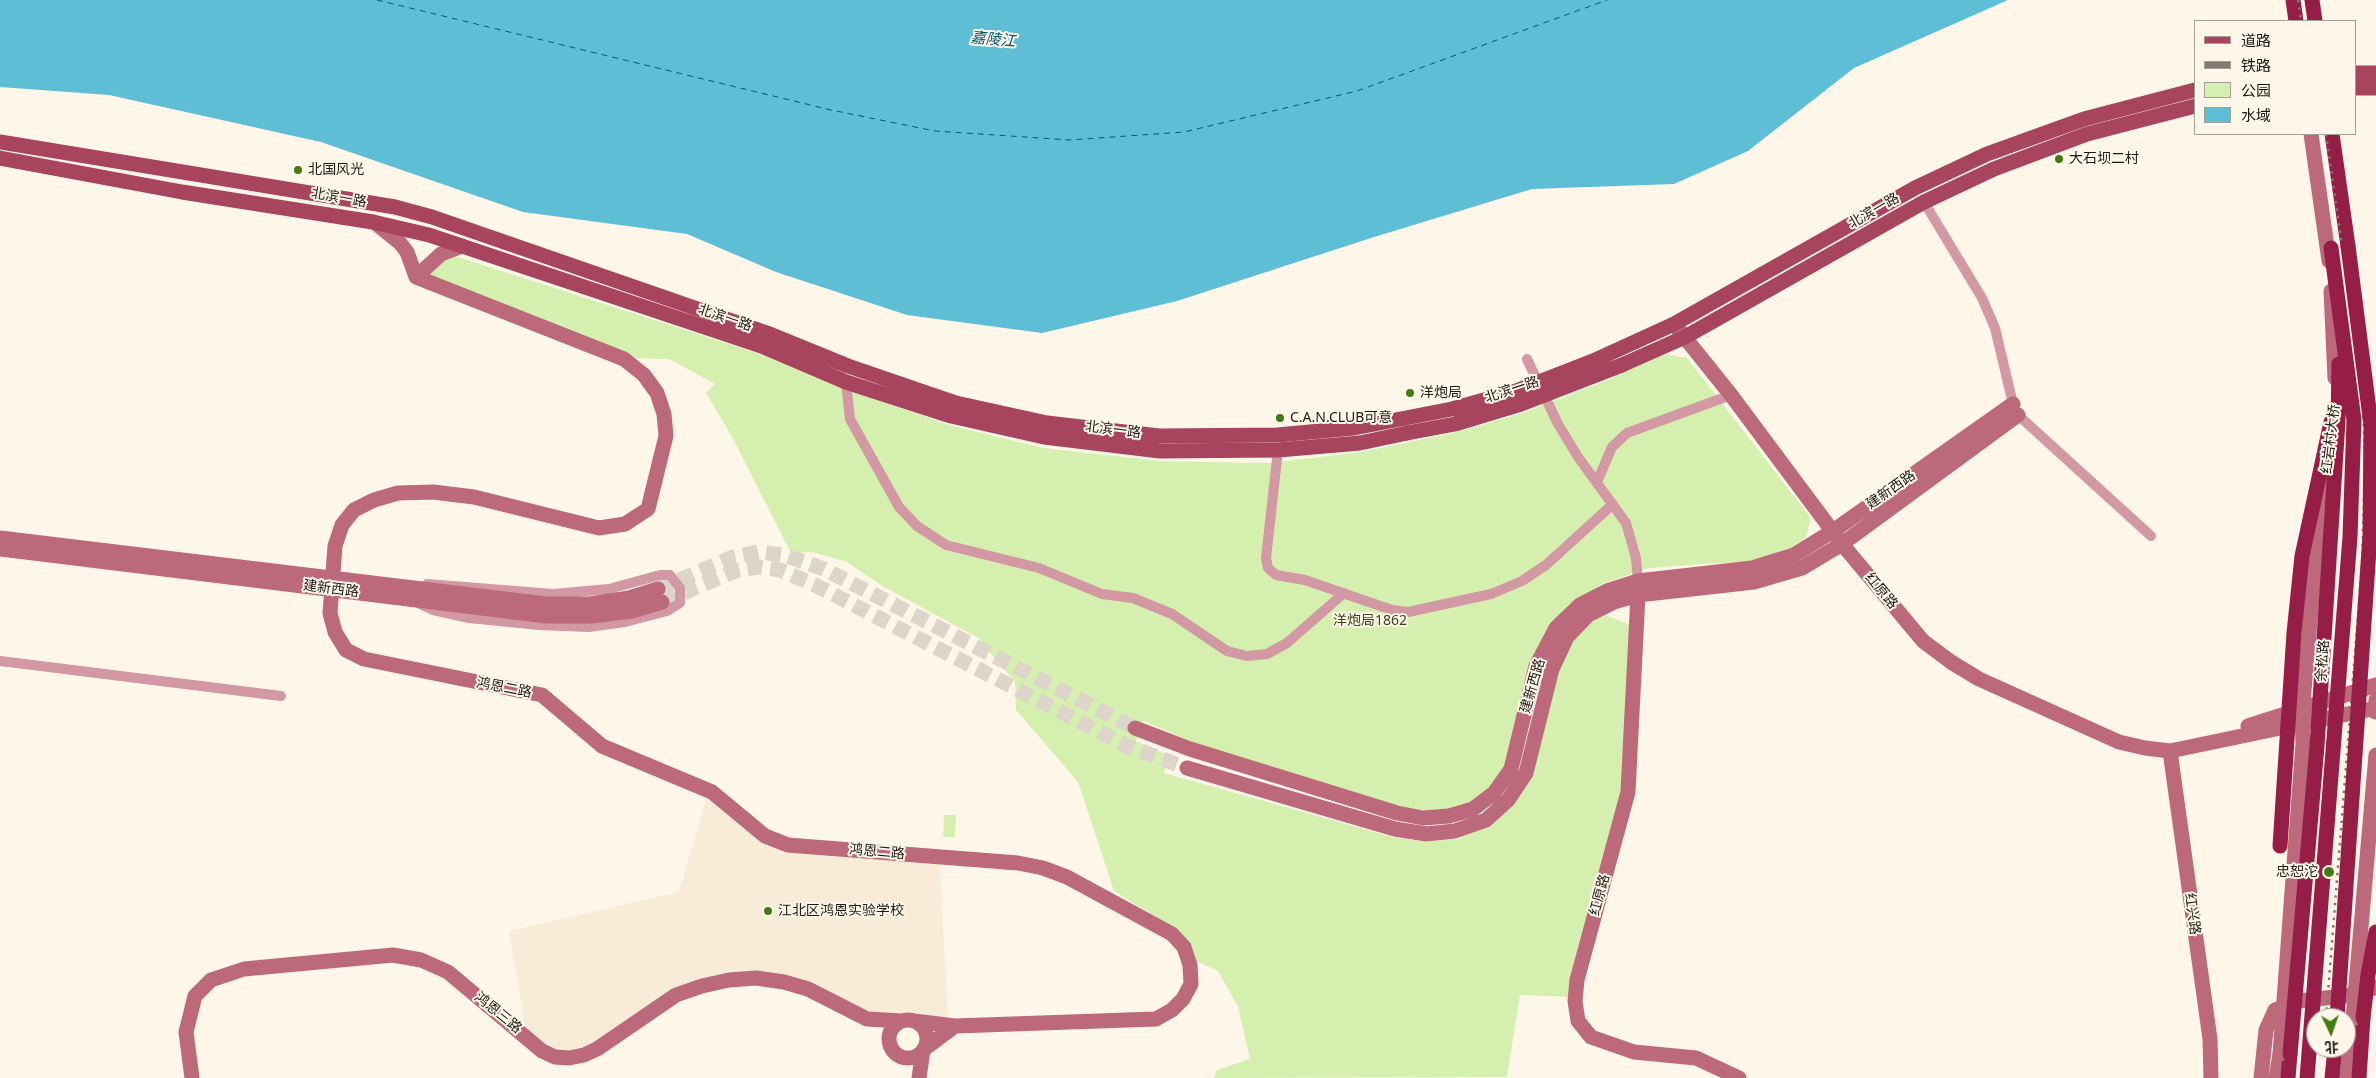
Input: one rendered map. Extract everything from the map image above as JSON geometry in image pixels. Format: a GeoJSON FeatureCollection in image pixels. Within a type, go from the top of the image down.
{"type":"FeatureCollection","features":[{"type":"Feature","properties":{"kind":"highway"},"geometry":{"type":"LineString","coordinates":[[2292,0],[2295,20]]}},
{"type":"Feature","properties":{"kind":"highway"},"geometry":{"type":"LineString","coordinates":[[2312,0],[2316,20]]}},
{"type":"Feature","properties":{"kind":"highway","name":"红岩村大桥"},"geometry":{"type":"LineString","coordinates":[[2312,135],[2331,248]]}},
{"type":"Feature","properties":{"kind":"highway"},"geometry":{"type":"LineString","coordinates":[[2332,135],[2363,351],[2371,425],[2370,544],[2338,1008]]}},
{"type":"Feature","properties":{"kind":"highway"},"geometry":{"type":"LineString","coordinates":[[2288,1078],[2285,1054],[2310,824],[2338,421],[2339,336],[2331,248]]}},
{"type":"Feature","properties":{"kind":"highway","name":"余松路"},"geometry":{"type":"LineString","coordinates":[[2307,1078],[2350,537],[2354,420],[2331,248]]}},
{"type":"Feature","properties":{"kind":"highway"},"geometry":{"type":"LineString","coordinates":[[2280,846],[2283,829],[2294,633],[2302,556],[2332,417],[2339,336]]}},
{"type":"Feature","properties":{"kind":"highway"},"geometry":{"type":"LineString","coordinates":[[2371,425],[2376,445]]}},
{"type":"Feature","properties":{"kind":"highway"},"geometry":{"type":"LineString","coordinates":[[2303,743],[2310,824]]}},
{"type":"Feature","properties":{"kind":"highway"},"geometry":{"type":"LineString","coordinates":[[2376,932],[2376,987]]}},
{"type":"Feature","properties":{"kind":"highway"},"geometry":{"type":"LineString","coordinates":[[2359,1078],[2358,1018],[2376,936]]}},
{"type":"Feature","properties":{"kind":"highway"},"geometry":{"type":"LineString","coordinates":[[2332,1078],[2333,1058]]}},
{"type":"Feature","properties":{"kind":"main road"},"geometry":{"type":"LineString","coordinates":[[2356,73],[2376,73]]}},
{"type":"Feature","properties":{"kind":"main road"},"geometry":{"type":"LineString","coordinates":[[2356,88],[2376,88]]}},
{"type":"Feature","properties":{"kind":"main road","name":"北滨一路"},"geometry":{"type":"LineString","coordinates":[[0,142],[395,207],[432,217],[767,333],[848,366],[956,403],[1047,423],[1159,436],[1277,435],[1354,428],[1452,409],[1516,391],[1593,361],[1674,324],[1915,188],[1987,154],[2084,120],[2194,90]]}},
{"type":"Feature","properties":{"kind":"main road","name":"北滨一路"},"geometry":{"type":"LineString","coordinates":[[0,158],[20,160],[182,192],[373,222],[462,246],[764,347],[846,382],[951,416],[1044,437],[1160,451],[1278,450],[1360,443],[1454,424],[1520,404],[1598,376],[1685,337],[1924,202],[1994,169],[2079,137],[2134,120],[2194,106]]}},
{"type":"Feature","properties":{"kind":"street","name":"红岩村大桥"},"geometry":{"type":"LineString","coordinates":[[2303,743],[2302,714],[2316,550],[2337,409],[2329,248],[2312,135]]}},
{"type":"Feature","properties":{"kind":"street"},"geometry":{"type":"LineString","coordinates":[[2332,135],[2369,386],[2376,464]]}},
{"type":"Feature","properties":{"kind":"street"},"geometry":{"type":"LineString","coordinates":[[1924,202],[1982,298],[1995,328],[2015,409],[2151,536]]}},
{"type":"Feature","properties":{"kind":"street"},"geometry":{"type":"LineString","coordinates":[[373,222],[400,243],[407,252],[416,276],[441,254],[462,246]]}},
{"type":"Feature","properties":{"kind":"street","name":"鸿恩二路"},"geometry":{"type":"LineString","coordinates":[[416,276],[624,359],[644,375],[657,393],[664,414],[666,436],[648,508],[625,524],[599,528],[474,496],[433,492],[398,494],[374,500],[354,510],[342,525],[335,546],[330,612],[336,632],[346,650],[364,659],[542,695],[602,746],[712,792],[765,836],[788,845],[1018,863],[1043,868],[1066,877],[1172,934],[1184,947],[1190,965],[1191,984],[1183,999],[1172,1010],[1156,1019],[955,1026],[868,1019]]}},
{"type":"Feature","properties":{"kind":"street","name":"红原路"},"geometry":{"type":"LineString","coordinates":[[1674,324],[1731,395],[1842,544],[1923,641],[1951,662],[1979,679],[2119,742],[2170,751]]}},
{"type":"Feature","properties":{"kind":"street"},"geometry":{"type":"LineString","coordinates":[[1527,359],[1558,424],[1578,457],[1626,523],[1636,558],[1638,588]]}},
{"type":"Feature","properties":{"kind":"street"},"geometry":{"type":"LineString","coordinates":[[846,382],[850,419],[899,507],[917,526],[946,545],[1039,568],[1102,594],[1133,598],[1172,614],[1227,651],[1247,656],[1268,654],[1287,643],[1344,593]]}},
{"type":"Feature","properties":{"kind":"street"},"geometry":{"type":"LineString","coordinates":[[1597,482],[1612,447],[1627,432],[1731,395]]}},
{"type":"Feature","properties":{"kind":"street","name":"建新西路"},"geometry":{"type":"LineString","coordinates":[[1187,768],[1395,829],[1426,834],[1455,831],[1486,820],[1508,800],[1526,773],[1552,669],[1567,637],[1588,615],[1638,588],[1752,568],[1794,555],[1833,532],[2015,409]]}},
{"type":"Feature","properties":{"kind":"street","name":"建新西路"},"geometry":{"type":"LineString","coordinates":[[1135,728],[1190,749],[1397,814],[1423,818],[1449,816],[1473,808],[1494,793],[1511,769],[1536,666],[1556,628],[1580,605],[1607,591],[1754,582],[1802,568],[1842,544],[2015,409]]}},
{"type":"Feature","properties":{"kind":"street"},"geometry":{"type":"LineString","coordinates":[[1278,450],[1266,558],[1268,568],[1276,575],[1305,580],[1392,610],[1408,612],[1491,594],[1522,581],[1546,565],[1613,504]]}},
{"type":"Feature","properties":{"kind":"street","name":"建新西路"},"geometry":{"type":"LineString","coordinates":[[0,538],[332,584],[407,599],[564,616],[591,616],[632,611],[660,596],[629,598],[590,604],[546,604],[383,584],[332,584],[0,549]]}},
{"type":"Feature","properties":{"kind":"street"},"geometry":{"type":"LineString","coordinates":[[383,584],[440,584],[553,594],[609,589],[660,575],[670,576],[680,588],[680,603],[667,611],[625,622],[590,627],[539,625],[469,618],[433,610],[407,599]]}},
{"type":"Feature","properties":{"kind":"street","name":"红原路"},"geometry":{"type":"LineString","coordinates":[[1638,588],[1628,792],[1577,980],[1575,1001],[1578,1021],[1591,1037],[1634,1052],[1696,1058],[1739,1078]]}},
{"type":"Feature","properties":{"kind":"street"},"geometry":{"type":"LineString","coordinates":[[0,662],[281,696]]}},
{"type":"Feature","properties":{"kind":"street"},"geometry":{"type":"LineString","coordinates":[[2170,751],[2376,685]]}},
{"type":"Feature","properties":{"kind":"street"},"geometry":{"type":"LineString","coordinates":[[2170,751],[2376,710]]}},
{"type":"Feature","properties":{"kind":"street"},"geometry":{"type":"LineString","coordinates":[[2283,829],[2303,743]]}},
{"type":"Feature","properties":{"kind":"street"},"geometry":{"type":"LineString","coordinates":[[2276,1078],[2285,1054],[2303,743]]}},
{"type":"Feature","properties":{"kind":"street","name":"红兴路"},"geometry":{"type":"LineString","coordinates":[[2170,751],[2210,1039],[2211,1078]]}},
{"type":"Feature","properties":{"kind":"street"},"geometry":{"type":"LineString","coordinates":[[2347,1078],[2358,1018],[2376,755]]}},
{"type":"Feature","properties":{"kind":"street","name":"鸿恩三路"},"geometry":{"type":"LineString","coordinates":[[192,1078],[186,1032],[195,996],[210,980],[244,969],[393,955],[421,960],[448,972],[542,1051],[555,1057],[584,1056],[676,995],[702,986],[729,980],[756,978],[784,982],[808,989],[868,1019]]}},
{"type":"Feature","properties":{"kind":"street"},"geometry":{"type":"LineString","coordinates":[[2261,1078],[2266,1030],[2275,1010],[2299,1001],[2360,994],[2376,987]]}},
{"type":"Feature","properties":{"kind":"street"},"geometry":{"type":"LineString","coordinates":[[868,1019],[914,1078]]}},
{"type":"Feature","properties":{"kind":"street"},"geometry":{"type":"LineString","coordinates":[[919,1078],[923,1050],[926,1045],[924,1028],[908,1021],[893,1028],[890,1034],[893,1049],[905,1057],[913,1057],[923,1050],[955,1026]]}},
{"type":"Feature","properties":{"kind":"shaded area","name":"江北区鸿恩实验学校"},"geometry":{"type":"Polygon","coordinates":[[[707,796],[764,841],[940,864],[948,1018],[869,1014],[809,984],[728,976],[583,1050],[556,1052],[526,1030],[509,931],[679,892],[707,796]]]}},
{"type":"Feature","properties":{"kind":"green space","name":"洋炮局1862"},"geometry":{"type":"Polygon","coordinates":[[[452,255],[760,354],[832,384],[949,425],[1044,448],[1160,461],[1268,463],[1361,452],[1458,432],[1523,413],[1603,382],[1665,354],[1687,358],[1811,518],[1806,537],[1793,547],[1750,561],[1649,568],[1602,584],[1574,601],[1551,625],[1508,767],[1491,791],[1470,806],[1421,813],[1195,743],[1143,721],[1136,741],[1168,755],[1164,773],[1393,837],[1425,842],[1458,839],[1491,824],[1513,803],[1558,668],[1572,642],[1588,623],[1605,615],[1630,625],[1621,792],[1570,997],[1520,995],[1507,1077],[1214,1078],[1217,1070],[1250,1059],[1238,1007],[1218,971],[1196,961],[1172,927],[1114,891],[1078,782],[1016,710],[1015,681],[997,662],[980,639],[884,587],[847,562],[812,552],[791,553],[731,435],[706,393],[715,384],[669,359],[627,358],[430,278],[430,270],[452,255]]]}},
{"type":"Feature","properties":{"kind":"green space"},"geometry":{"type":"Polygon","coordinates":[[[944,815],[956,815],[955,837],[943,837],[944,815]]]}},
{"type":"Feature","properties":{"kind":"water","name":"嘉陵江"},"geometry":{"type":"Polygon","coordinates":[[[0,0],[2008,0],[1854,68],[1748,151],[1674,184],[1532,189],[1374,237],[1177,301],[1042,333],[907,315],[776,272],[687,234],[523,212],[321,142],[109,95],[0,87],[0,0]]]}},
{"type":"Feature","properties":{"kind":"ferry route"},"geometry":{"type":"LineString","coordinates":[[377,0],[831,110],[935,131],[1070,140],[1184,132],[1357,91],[1607,0]]}},
{"type":"Feature","properties":{"kind":"tunnel"},"geometry":{"type":"LineString","coordinates":[[658,589],[733,557],[759,552],[784,555],[824,569],[1135,728]]}},
{"type":"Feature","properties":{"kind":"tunnel"},"geometry":{"type":"LineString","coordinates":[[662,602],[735,571],[758,567],[780,570],[815,585],[1127,746],[1187,768]]}},
{"type":"Feature","properties":{"kind":"railway"},"geometry":{"type":"LineString","coordinates":[[2298,0],[2301,20]]}},
{"type":"Feature","properties":{"kind":"railway"},"geometry":{"type":"LineString","coordinates":[[2326,135],[2362,384],[2365,461],[2362,565],[2327,1008]]}},
{"type":"Feature","properties":{"kind":"railway"},"geometry":{"type":"LineString","coordinates":[[2352,588],[2355,549]]}},
{"type":"Feature","properties":{"kind":"place","name":"大石坝二村"},"geometry":{"type":"Point","coordinates":[2059,159]}},
{"type":"Feature","properties":{"kind":"place","name":"北国风光"},"geometry":{"type":"Point","coordinates":[298,170]}},
{"type":"Feature","properties":{"kind":"place","name":"洋炮局"},"geometry":{"type":"Point","coordinates":[1410,393]}},
{"type":"Feature","properties":{"kind":"place","name":"C.A.N.CLUB可意"},"geometry":{"type":"Point","coordinates":[1280,418]}},
{"type":"Feature","properties":{"kind":"place","name":"忠恕沱"},"geometry":{"type":"Point","coordinates":[2329,872]}},
{"type":"Feature","properties":{"kind":"place","name":"江北区鸿恩实验学校"},"geometry":{"type":"Point","coordinates":[768,911]}}]}
